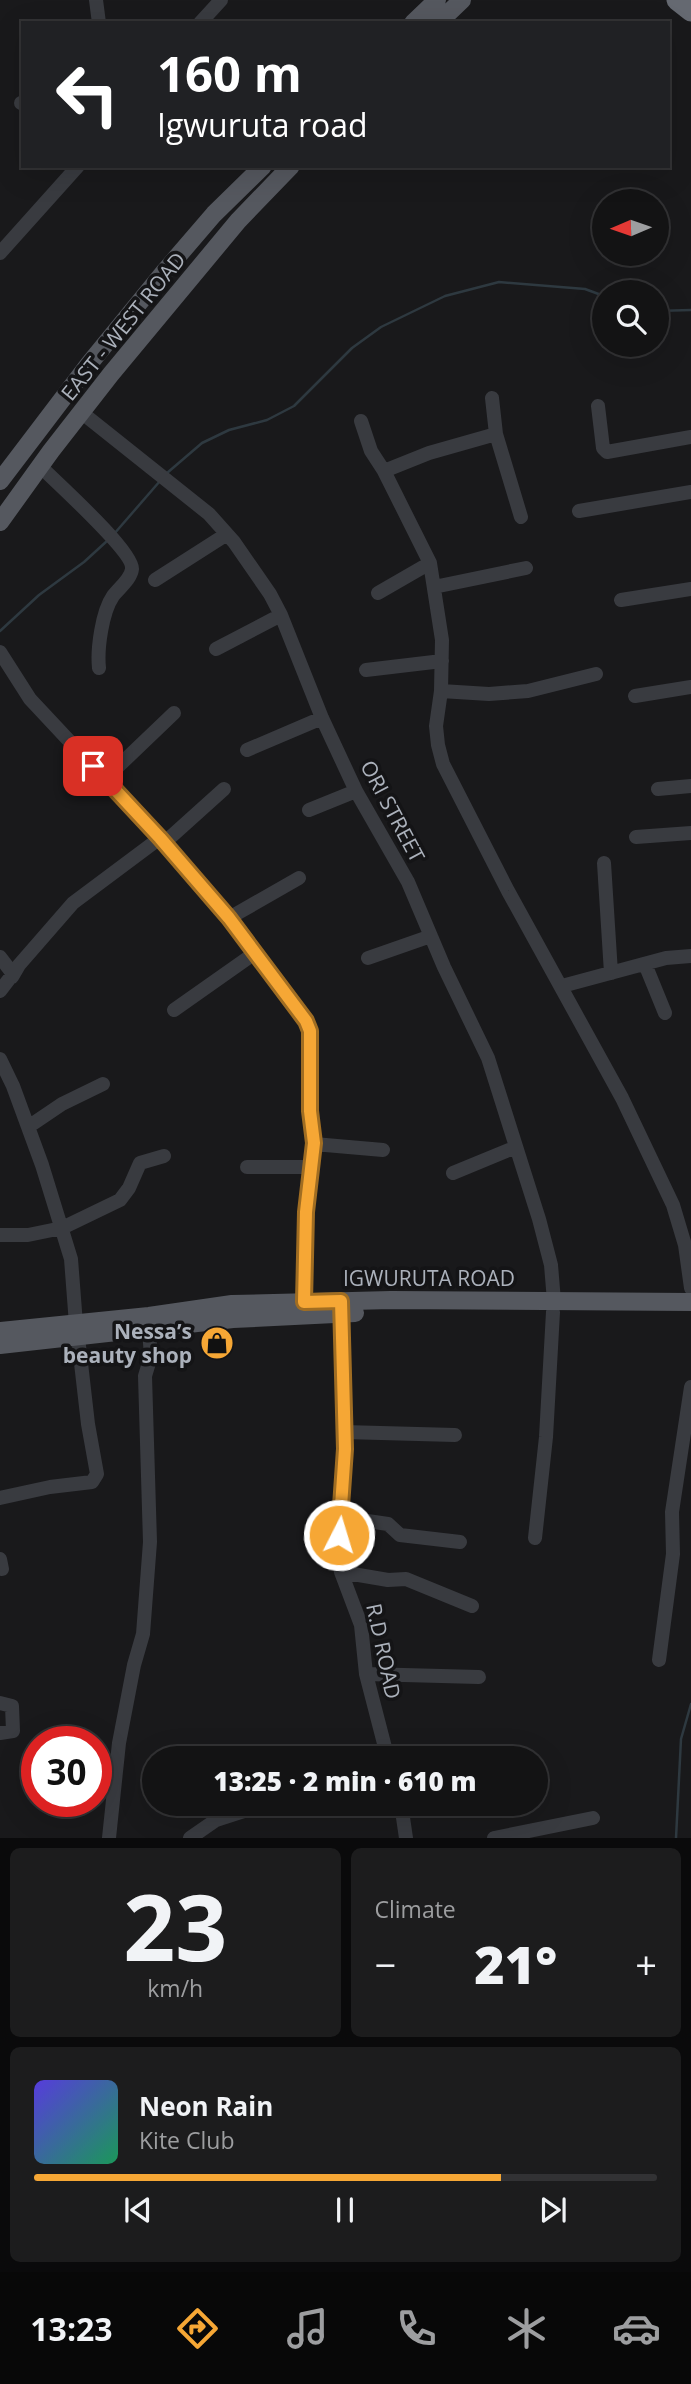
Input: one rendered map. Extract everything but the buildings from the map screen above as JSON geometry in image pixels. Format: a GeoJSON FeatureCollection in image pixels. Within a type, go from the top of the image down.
{"type":"FeatureCollection","features":[{"type":"Feature","properties":{"kind":"highway"},"geometry":{"type":"LineString","coordinates":[[677,0],[691,11]]}},
{"type":"Feature","properties":{"kind":"main road"},"geometry":{"type":"LineString","coordinates":[[415,21],[437,0]]}},
{"type":"Feature","properties":{"kind":"main road"},"geometry":{"type":"LineString","coordinates":[[441,21],[463,0]]}},
{"type":"Feature","properties":{"kind":"main road","name":"EAST - WEST ROAD"},"geometry":{"type":"LineString","coordinates":[[0,481],[81,374],[166,271],[214,214],[261,168]]}},
{"type":"Feature","properties":{"kind":"main road","name":"EAST - WEST ROAD"},"geometry":{"type":"LineString","coordinates":[[0,522],[81,412],[238,221],[289,168]]}},
{"type":"Feature","properties":{"kind":"main road","name":"IGWURUTA ROAD"},"geometry":{"type":"LineString","coordinates":[[77,1331],[149,1316],[232,1304],[304,1302],[341,1307]]}},
{"type":"Feature","properties":{"kind":"main road","name":"IGWURUTA ROAD"},"geometry":{"type":"LineString","coordinates":[[0,1331],[42,1334],[149,1330],[341,1307],[691,1302]]}},
{"type":"Feature","properties":{"kind":"main road","name":"IGWURUTA ROAD"},"geometry":{"type":"LineString","coordinates":[[553,1306],[691,1315]]}},
{"type":"Feature","properties":{"kind":"main road","name":"IGWURUTA ROAD"},"geometry":{"type":"LineString","coordinates":[[0,1345],[42,1334]]}},
{"type":"Feature","properties":{"kind":"street"},"geometry":{"type":"LineString","coordinates":[[96,0],[99,21]]}},
{"type":"Feature","properties":{"kind":"street"},"geometry":{"type":"LineString","coordinates":[[202,21],[221,0]]}},
{"type":"Feature","properties":{"kind":"street"},"geometry":{"type":"LineString","coordinates":[[0,253],[76,168]]}},
{"type":"Feature","properties":{"kind":"street"},"geometry":{"type":"LineString","coordinates":[[492,398],[496,434],[522,517]]}},
{"type":"Feature","properties":{"kind":"street"},"geometry":{"type":"LineString","coordinates":[[598,406],[603,448],[607,452],[691,437]]}},
{"type":"Feature","properties":{"kind":"street","name":"ORI STREET"},"geometry":{"type":"LineString","coordinates":[[81,412],[209,514],[227,534],[270,594],[356,791],[408,882],[430,936],[488,1058],[548,1253],[553,1306],[546,1437],[535,1538]]}},
{"type":"Feature","properties":{"kind":"street"},"geometry":{"type":"LineString","coordinates":[[361,421],[371,451],[430,562],[440,619],[441,691],[436,726],[443,764],[508,891],[622,1098],[673,1205],[685,1245],[691,1288]]}},
{"type":"Feature","properties":{"kind":"street"},"geometry":{"type":"LineString","coordinates":[[384,471],[429,453],[496,434]]}},
{"type":"Feature","properties":{"kind":"street"},"geometry":{"type":"LineString","coordinates":[[40,466],[117,543],[132,567],[131,573],[110,603],[97,653],[99,668]]}},
{"type":"Feature","properties":{"kind":"street"},"geometry":{"type":"LineString","coordinates":[[579,511],[691,492]]}},
{"type":"Feature","properties":{"kind":"street"},"geometry":{"type":"LineString","coordinates":[[155,580],[227,534]]}},
{"type":"Feature","properties":{"kind":"street"},"geometry":{"type":"LineString","coordinates":[[378,593],[430,562]]}},
{"type":"Feature","properties":{"kind":"street"},"geometry":{"type":"LineString","coordinates":[[434,587],[526,568]]}},
{"type":"Feature","properties":{"kind":"street"},"geometry":{"type":"LineString","coordinates":[[621,600],[691,589]]}},
{"type":"Feature","properties":{"kind":"street"},"geometry":{"type":"LineString","coordinates":[[216,649],[281,615]]}},
{"type":"Feature","properties":{"kind":"street"},"geometry":{"type":"LineString","coordinates":[[0,652],[30,699],[162,840],[229,918],[306,1021],[310,1031],[310,1111],[314,1143],[306,1212],[304,1302]]}},
{"type":"Feature","properties":{"kind":"street"},"geometry":{"type":"LineString","coordinates":[[366,670],[442,661]]}},
{"type":"Feature","properties":{"kind":"street"},"geometry":{"type":"LineString","coordinates":[[441,691],[489,694],[528,691],[596,674]]}},
{"type":"Feature","properties":{"kind":"street"},"geometry":{"type":"LineString","coordinates":[[635,696],[691,687]]}},
{"type":"Feature","properties":{"kind":"street"},"geometry":{"type":"LineString","coordinates":[[105,779],[174,713]]}},
{"type":"Feature","properties":{"kind":"street"},"geometry":{"type":"LineString","coordinates":[[247,750],[322,718]]}},
{"type":"Feature","properties":{"kind":"street"},"geometry":{"type":"LineString","coordinates":[[658,789],[691,786]]}},
{"type":"Feature","properties":{"kind":"street"},"geometry":{"type":"LineString","coordinates":[[0,991],[19,965],[73,904],[162,840],[224,789]]}},
{"type":"Feature","properties":{"kind":"street"},"geometry":{"type":"LineString","coordinates":[[309,810],[356,791]]}},
{"type":"Feature","properties":{"kind":"street"},"geometry":{"type":"LineString","coordinates":[[636,837],[691,832]]}},
{"type":"Feature","properties":{"kind":"street"},"geometry":{"type":"LineString","coordinates":[[604,863],[611,973]]}},
{"type":"Feature","properties":{"kind":"street"},"geometry":{"type":"LineString","coordinates":[[229,918],[299,878]]}},
{"type":"Feature","properties":{"kind":"street"},"geometry":{"type":"LineString","coordinates":[[368,958],[430,936]]}},
{"type":"Feature","properties":{"kind":"street"},"geometry":{"type":"LineString","coordinates":[[174,1010],[255,953]]}},
{"type":"Feature","properties":{"kind":"street"},"geometry":{"type":"LineString","coordinates":[[562,986],[666,958],[691,956]]}},
{"type":"Feature","properties":{"kind":"street"},"geometry":{"type":"LineString","coordinates":[[0,957],[12,972],[12,977]]}},
{"type":"Feature","properties":{"kind":"street"},"geometry":{"type":"LineString","coordinates":[[645,964],[665,1013]]}},
{"type":"Feature","properties":{"kind":"street"},"geometry":{"type":"LineString","coordinates":[[0,1059],[28,1127],[71,1259],[88,1424],[97,1474],[92,1482],[50,1487],[0,1498]]}},
{"type":"Feature","properties":{"kind":"street"},"geometry":{"type":"LineString","coordinates":[[28,1127],[62,1104],[103,1084]]}},
{"type":"Feature","properties":{"kind":"street"},"geometry":{"type":"LineString","coordinates":[[314,1143],[383,1150]]}},
{"type":"Feature","properties":{"kind":"street"},"geometry":{"type":"LineString","coordinates":[[453,1173],[516,1147]]}},
{"type":"Feature","properties":{"kind":"street"},"geometry":{"type":"LineString","coordinates":[[0,1235],[28,1235],[62,1228],[120,1200],[140,1163],[164,1156]]}},
{"type":"Feature","properties":{"kind":"street"},"geometry":{"type":"LineString","coordinates":[[247,1167],[312,1167]]}},
{"type":"Feature","properties":{"kind":"street","name":"R.D ROAD"},"geometry":{"type":"LineString","coordinates":[[341,1307],[344,1433],[339,1542],[341,1572],[361,1625],[366,1674],[385,1746]]}},
{"type":"Feature","properties":{"kind":"street"},"geometry":{"type":"LineString","coordinates":[[0,1322],[42,1334]]}},
{"type":"Feature","properties":{"kind":"street"},"geometry":{"type":"LineString","coordinates":[[108,1838],[119,1742],[143,1634],[150,1542],[145,1376],[151,1356],[149,1330]]}},
{"type":"Feature","properties":{"kind":"street"},"geometry":{"type":"LineString","coordinates":[[0,1355],[42,1334]]}},
{"type":"Feature","properties":{"kind":"street"},"geometry":{"type":"LineString","coordinates":[[659,1660],[673,1554],[672,1512],[691,1387]]}},
{"type":"Feature","properties":{"kind":"street"},"geometry":{"type":"LineString","coordinates":[[344,1433],[455,1435]]}},
{"type":"Feature","properties":{"kind":"street"},"geometry":{"type":"LineString","coordinates":[[340,1517],[388,1524],[400,1535],[460,1542]]}},
{"type":"Feature","properties":{"kind":"street"},"geometry":{"type":"LineString","coordinates":[[341,1572],[388,1580],[406,1579],[472,1606]]}},
{"type":"Feature","properties":{"kind":"street"},"geometry":{"type":"LineString","coordinates":[[366,1674],[479,1677]]}},
{"type":"Feature","properties":{"kind":"street"},"geometry":{"type":"LineString","coordinates":[[0,1703],[12,1706],[13,1731],[0,1733]]}},
{"type":"Feature","properties":{"kind":"street"},"geometry":{"type":"LineString","coordinates":[[190,1838],[216,1820],[228,1816]]}},
{"type":"Feature","properties":{"kind":"street"},"geometry":{"type":"LineString","coordinates":[[403,1816],[406,1838]]}},
{"type":"Feature","properties":{"kind":"street"},"geometry":{"type":"LineString","coordinates":[[494,1838],[593,1818]]}},
{"type":"Feature","properties":{"kind":"waterway"},"geometry":{"type":"LineString","coordinates":[[167,473],[202,443],[229,430],[267,420],[294,406],[352,348],[381,327],[445,296],[499,282],[592,292]]}},
{"type":"Feature","properties":{"kind":"waterway"},"geometry":{"type":"LineString","coordinates":[[669,311],[691,310]]}},
{"type":"Feature","properties":{"kind":"waterway"},"geometry":{"type":"LineString","coordinates":[[114,534],[160,481]]}},
{"type":"Feature","properties":{"kind":"waterway"},"geometry":{"type":"LineString","coordinates":[[0,631],[39,595],[84,562],[107,541]]}},
{"type":"Feature","properties":{"kind":"waterway"},"geometry":{"type":"LineString","coordinates":[[676,1838],[681,1739],[691,1704]]}},
{"type":"Feature","properties":{"kind":"place","name":"Nessa’s beauty shop"},"geometry":{"type":"Point","coordinates":[217,1343]}},
{"type":"Feature","properties":{"kind":"route"},"geometry":{"type":"LineString","coordinates":[[93,766],[229,918],[306,1021],[310,1031],[310,1111],[314,1143],[306,1212],[304,1302],[341,1301],[345,1449],[339,1535]]}}]}
